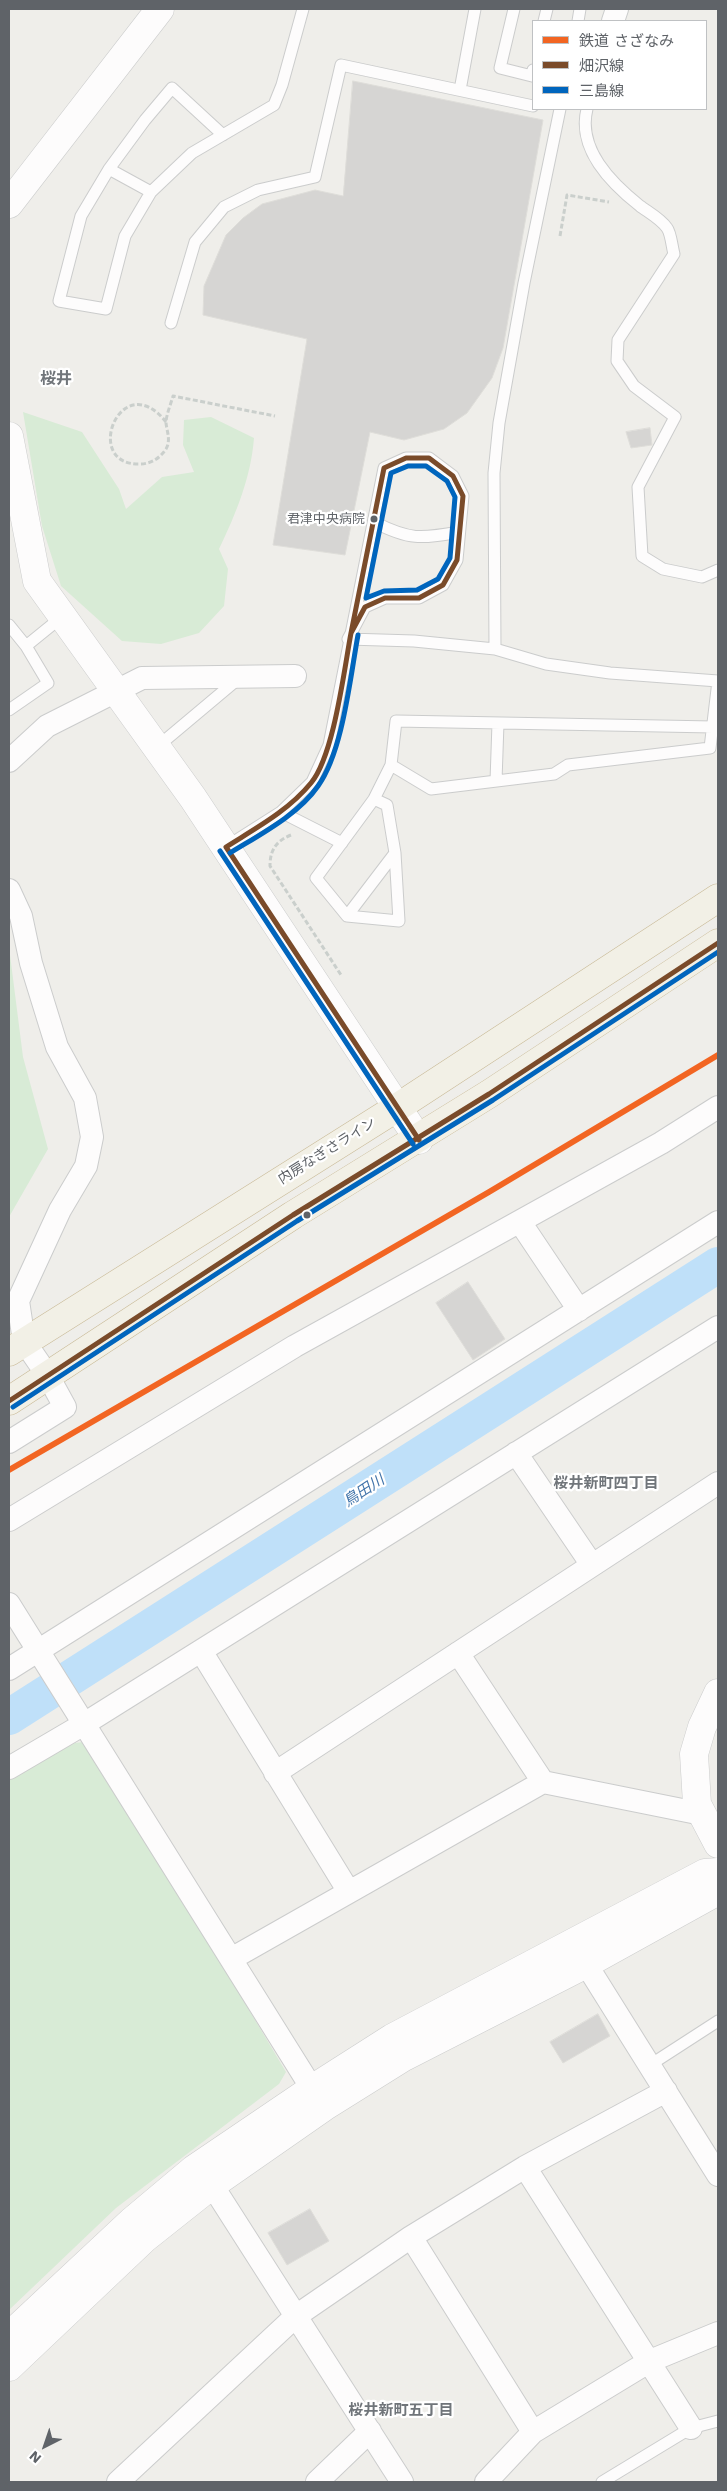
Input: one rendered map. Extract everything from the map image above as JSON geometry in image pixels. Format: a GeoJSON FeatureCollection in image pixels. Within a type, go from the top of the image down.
{"type":"FeatureCollection","features":[{"type":"Feature","properties":{"kind":"highway","name":"内房なぎさライン"},"geometry":{"type":"LineString","coordinates":[[16,1346],[398,1107],[718,898]]}},
{"type":"Feature","properties":{"kind":"highway"},"geometry":{"type":"LineString","coordinates":[[9,1401],[293,1215],[419,1140],[718,943]]}},
{"type":"Feature","properties":{"kind":"street"},"geometry":{"type":"LineString","coordinates":[[9,204],[160,9]]}},
{"type":"Feature","properties":{"kind":"street"},"geometry":{"type":"LineString","coordinates":[[9,436],[37,581],[157,747],[419,1140]]}},
{"type":"Feature","properties":{"kind":"street"},"geometry":{"type":"LineString","coordinates":[[9,761],[47,726],[142,678],[295,676]]}},
{"type":"Feature","properties":{"kind":"street"},"geometry":{"type":"LineString","coordinates":[[9,890],[21,916],[31,963],[57,1047],[85,1098],[92,1136],[86,1166],[60,1210],[18,1301],[16,1346],[48,1376],[65,1407],[9,1442]]}},
{"type":"Feature","properties":{"kind":"street"},"geometry":{"type":"LineString","coordinates":[[9,1520],[295,1346],[661,1143],[718,1107]]}},
{"type":"Feature","properties":{"kind":"street"},"geometry":{"type":"LineString","coordinates":[[520,1222],[578,1310]]}},
{"type":"Feature","properties":{"kind":"street"},"geometry":{"type":"LineString","coordinates":[[9,1669],[718,1222]]}},
{"type":"Feature","properties":{"kind":"street"},"geometry":{"type":"LineString","coordinates":[[9,1768],[80,1718],[201,1651],[718,1327]]}},
{"type":"Feature","properties":{"kind":"street"},"geometry":{"type":"LineString","coordinates":[[516,1454],[592,1565]]}},
{"type":"Feature","properties":{"kind":"street"},"geometry":{"type":"LineString","coordinates":[[275,1773],[718,1483]]}},
{"type":"Feature","properties":{"kind":"street"},"geometry":{"type":"LineString","coordinates":[[9,1604],[318,2098]]}},
{"type":"Feature","properties":{"kind":"street"},"geometry":{"type":"LineString","coordinates":[[201,1651],[349,1892]]}},
{"type":"Feature","properties":{"kind":"street"},"geometry":{"type":"LineString","coordinates":[[458,1653],[543,1782]]}},
{"type":"Feature","properties":{"kind":"street"},"geometry":{"type":"LineString","coordinates":[[718,1693],[702,1727],[694,1754],[697,1804],[718,1844]]}},
{"type":"Feature","properties":{"kind":"street"},"geometry":{"type":"LineString","coordinates":[[231,1959],[543,1782],[702,1814]]}},
{"type":"Feature","properties":{"kind":"street"},"geometry":{"type":"LineString","coordinates":[[9,2367],[144,2239],[401,2033],[704,1874],[718,1872]]}},
{"type":"Feature","properties":{"kind":"street"},"geometry":{"type":"LineString","coordinates":[[9,2336],[132,2221],[194,2169],[318,2098],[404,2057],[586,1964],[718,1891]]}},
{"type":"Feature","properties":{"kind":"street"},"geometry":{"type":"LineString","coordinates":[[586,1964],[718,2176]]}},
{"type":"Feature","properties":{"kind":"street"},"geometry":{"type":"LineString","coordinates":[[118,2482],[296,2316],[411,2237],[525,2167],[666,2091]]}},
{"type":"Feature","properties":{"kind":"street"},"geometry":{"type":"LineString","coordinates":[[525,2167],[691,2428]]}},
{"type":"Feature","properties":{"kind":"street"},"geometry":{"type":"LineString","coordinates":[[212,2185],[402,2482]]}},
{"type":"Feature","properties":{"kind":"street"},"geometry":{"type":"LineString","coordinates":[[411,2237],[533,2432]]}},
{"type":"Feature","properties":{"kind":"street"},"geometry":{"type":"LineString","coordinates":[[486,2482],[533,2432],[650,2361],[718,2333]]}},
{"type":"Feature","properties":{"kind":"street"},"geometry":{"type":"LineString","coordinates":[[317,2482],[370,2431]]}},
{"type":"Feature","properties":{"kind":"lane"},"geometry":{"type":"LineString","coordinates":[[223,135],[172,88],[145,120],[109,169],[81,216],[60,301],[106,309],[125,236],[151,192],[192,153],[223,135],[274,104],[282,85],[304,9]]}},
{"type":"Feature","properties":{"kind":"lane"},"geometry":{"type":"LineString","coordinates":[[460,90],[475,9]]}},
{"type":"Feature","properties":{"kind":"lane"},"geometry":{"type":"LineString","coordinates":[[514,9],[500,68],[532,76]]}},
{"type":"Feature","properties":{"kind":"lane"},"geometry":{"type":"LineString","coordinates":[[170,323],[195,242],[224,207],[258,190],[315,177],[341,65],[532,106]]}},
{"type":"Feature","properties":{"kind":"lane"},"geometry":{"type":"LineString","coordinates":[[495,649],[494,473],[499,423],[556,110]]}},
{"type":"Feature","properties":{"kind":"lane"},"geometry":{"type":"LineString","coordinates":[[587,110],[585,116],[587,136],[592,154],[602,170],[633,201],[668,228],[674,254],[618,340],[617,361],[634,386],[675,417],[638,487],[642,556],[663,569],[702,577],[718,570]]}},
{"type":"Feature","properties":{"kind":"lane"},"geometry":{"type":"LineString","coordinates":[[109,169],[151,192]]}},
{"type":"Feature","properties":{"kind":"lane"},"geometry":{"type":"LineString","coordinates":[[226,848],[281,812],[312,782],[329,745],[348,639],[384,468],[406,458],[429,458],[453,476],[463,496],[457,560],[443,585],[419,598],[385,598],[366,607],[348,639]]}},
{"type":"Feature","properties":{"kind":"lane"},"geometry":{"type":"LineString","coordinates":[[374,522],[398,535],[425,539],[459,532]]}},
{"type":"Feature","properties":{"kind":"lane"},"geometry":{"type":"LineString","coordinates":[[26,646],[63,616]]}},
{"type":"Feature","properties":{"kind":"lane"},"geometry":{"type":"LineString","coordinates":[[9,625],[26,646],[48,683],[10,708]]}},
{"type":"Feature","properties":{"kind":"lane"},"geometry":{"type":"LineString","coordinates":[[348,639],[414,641],[495,649],[546,664],[610,673],[718,681],[710,748],[568,765],[554,774],[431,789],[391,765]]}},
{"type":"Feature","properties":{"kind":"lane"},"geometry":{"type":"LineString","coordinates":[[157,747],[239,678]]}},
{"type":"Feature","properties":{"kind":"lane"},"geometry":{"type":"LineString","coordinates":[[374,799],[387,805],[395,854],[399,921],[347,916],[316,878],[374,799],[391,765],[396,721],[713,727]]}},
{"type":"Feature","properties":{"kind":"lane"},"geometry":{"type":"LineString","coordinates":[[496,781],[498,723]]}},
{"type":"Feature","properties":{"kind":"lane"},"geometry":{"type":"LineString","coordinates":[[281,812],[342,843]]}},
{"type":"Feature","properties":{"kind":"lane"},"geometry":{"type":"LineString","coordinates":[[347,916],[395,854]]}},
{"type":"Feature","properties":{"kind":"lane"},"geometry":{"type":"LineString","coordinates":[[650,2065],[718,2022]]}},
{"type":"Feature","properties":{"kind":"lane"},"geometry":{"type":"LineString","coordinates":[[602,2482],[691,2428],[718,2421]]}},
{"type":"Feature","properties":{"kind":"path"},"geometry":{"type":"LineString","coordinates":[[560,236],[567,195],[609,202]]}},
{"type":"Feature","properties":{"kind":"path"},"geometry":{"type":"LineString","coordinates":[[166,422],[158,411],[146,406],[132,406],[120,412],[112,422],[109,435],[112,448],[121,459],[133,464],[146,464],[158,458],[167,448],[169,435],[166,422],[173,396],[276,416]]}},
{"type":"Feature","properties":{"kind":"path"},"geometry":{"type":"LineString","coordinates":[[297,835],[292,834],[282,838],[274,846],[270,866],[345,982]]}},
{"type":"Feature","properties":{"kind":"green space"},"geometry":{"type":"Polygon","coordinates":[[[23,412],[82,432],[119,489],[126,509],[162,477],[194,472],[183,445],[184,420],[211,417],[254,438],[250,467],[242,495],[219,549],[228,569],[224,606],[199,633],[161,644],[122,641],[61,586],[42,526],[23,412]]]}},
{"type":"Feature","properties":{"kind":"green space"},"geometry":{"type":"Polygon","coordinates":[[[9,947],[23,1057],[48,1149],[9,1217],[9,947]]]}},
{"type":"Feature","properties":{"kind":"green space"},"geometry":{"type":"Polygon","coordinates":[[[83,1742],[220,1961],[286,2072],[279,2084],[116,2208],[9,2310],[9,1778],[75,1743],[83,1742]]]}},
{"type":"Feature","properties":{"kind":"building"},"geometry":{"type":"Polygon","coordinates":[[[353,81],[543,120],[503,348],[492,378],[467,413],[444,429],[404,440],[370,432],[345,555],[273,545],[307,339],[203,315],[204,286],[226,235],[243,218],[262,204],[315,190],[343,196],[353,81]]]}},
{"type":"Feature","properties":{"kind":"building"},"geometry":{"type":"Polygon","coordinates":[[[650,428],[652,445],[631,448],[626,432],[650,428]]]}},
{"type":"Feature","properties":{"kind":"building"},"geometry":{"type":"Polygon","coordinates":[[[468,1282],[505,1339],[473,1360],[436,1303],[468,1282]]]}},
{"type":"Feature","properties":{"kind":"building"},"geometry":{"type":"Polygon","coordinates":[[[598,2014],[610,2036],[563,2063],[550,2042],[598,2014]]]}},
{"type":"Feature","properties":{"kind":"building"},"geometry":{"type":"Polygon","coordinates":[[[310,2209],[329,2241],[287,2265],[268,2233],[310,2209]]]}},
{"type":"Feature","properties":{"kind":"waterway","name":"鳥田川"},"geometry":{"type":"LineString","coordinates":[[9,1717],[718,1265]]}},
{"type":"Feature","properties":{"kind":"rail line","name":"さざなみ"},"geometry":{"type":"LineString","coordinates":[[9,1470],[489,1192],[718,1055]]}},
{"type":"Feature","properties":{"kind":"transit line","name":"畑沢線"},"geometry":{"type":"LineString","coordinates":[[406,458],[429,458],[453,476],[463,496],[457,560],[443,585],[419,598],[385,598],[365,607],[351,633],[384,468],[406,458]]}},
{"type":"Feature","properties":{"kind":"transit line","name":"三島線"},"geometry":{"type":"LineString","coordinates":[[408,466],[426,466],[447,481],[455,497],[450,558],[438,579],[417,590],[384,591],[366,598],[391,473],[408,466]]}},
{"type":"Feature","properties":{"kind":"transit line","name":"畑沢線"},"geometry":{"type":"LineString","coordinates":[[226,847],[292,802],[311,783],[319,770],[332,733],[351,633]]}},
{"type":"Feature","properties":{"kind":"transit line","name":"三島線"},"geometry":{"type":"LineString","coordinates":[[230,853],[265,832],[300,806],[318,786],[327,771],[340,734],[358,635]]}},
{"type":"Feature","properties":{"kind":"transit line","name":"畑沢線"},"geometry":{"type":"LineString","coordinates":[[226,847],[419,1140]]}},
{"type":"Feature","properties":{"kind":"transit line","name":"三島線"},"geometry":{"type":"LineString","coordinates":[[220,851],[413,1144]]}},
{"type":"Feature","properties":{"kind":"transit line","name":"畑沢線"},"geometry":{"type":"LineString","coordinates":[[9,1401],[293,1215],[489,1094],[718,943]]}},
{"type":"Feature","properties":{"kind":"transit line","name":"三島線"},"geometry":{"type":"LineString","coordinates":[[13,1407],[297,1221],[493,1100],[718,952]]}},
{"type":"Feature","properties":{"kind":"place","name":"君津中央病院"},"geometry":{"type":"Point","coordinates":[374,519]}},
{"type":"Feature","properties":{"kind":"district","name":"桜井"},"geometry":{"type":"Point","coordinates":[56,379]}},
{"type":"Feature","properties":{"kind":"district","name":"桜井新町四丁目"},"geometry":{"type":"Point","coordinates":[606,1484]}},
{"type":"Feature","properties":{"kind":"district","name":"桜井新町五丁目"},"geometry":{"type":"Point","coordinates":[401,2411]}}]}
